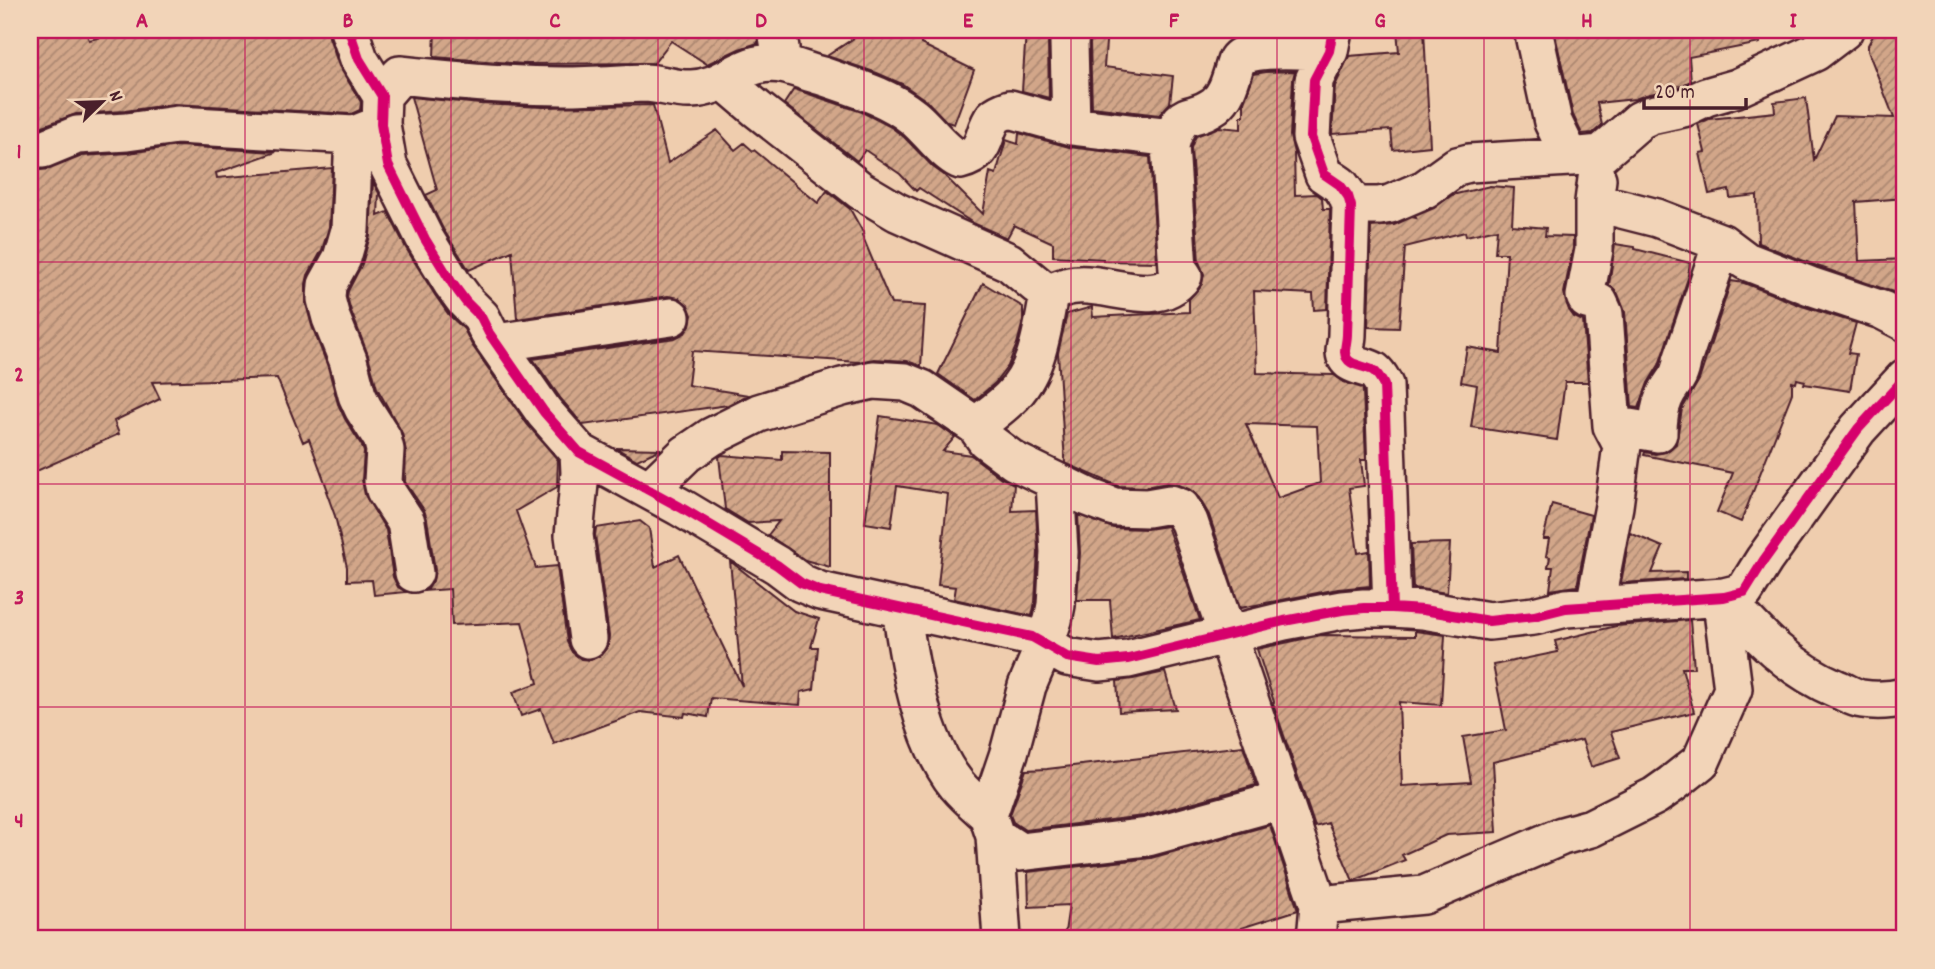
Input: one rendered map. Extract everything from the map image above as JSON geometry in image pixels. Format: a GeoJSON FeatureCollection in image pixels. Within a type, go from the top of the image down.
{"type":"FeatureCollection","features":[{"type":"Feature","properties":{"kind":"street"},"geometry":{"type":"LineString","coordinates":[[349,30],[388,165],[425,239],[452,283],[481,317],[544,412],[579,452],[748,546],[801,583],[820,591],[1032,637],[1067,657],[1099,662],[1128,659],[1284,621],[1342,610],[1423,610],[1489,621],[1534,616],[1566,608],[1724,597],[1744,592],[1858,429],[1905,378]]}},
{"type":"Feature","properties":{"kind":"street"},"geometry":{"type":"LineString","coordinates":[[1071,30],[1071,126]]}},
{"type":"Feature","properties":{"kind":"street"},"geometry":{"type":"LineString","coordinates":[[1533,30],[1553,122],[1585,155],[1594,202],[1594,250],[1585,296],[1587,300],[1599,303],[1604,314],[1612,426],[1622,445]]}},
{"type":"Feature","properties":{"kind":"street"},"geometry":{"type":"LineString","coordinates":[[1351,206],[1390,204],[1425,189],[1457,166],[1469,163],[1585,155],[1640,120],[1737,88],[1815,52],[1844,30]]}},
{"type":"Feature","properties":{"kind":"street"},"geometry":{"type":"LineString","coordinates":[[976,426],[1012,397],[1029,373],[1040,342],[1049,295],[1058,289],[1076,284],[1158,293],[1173,287],[1183,276],[1178,269],[1170,145],[1175,127],[1185,117],[1216,104],[1230,82],[1236,61],[1241,55],[1331,41]]}},
{"type":"Feature","properties":{"kind":"street"},"geometry":{"type":"LineString","coordinates":[[1331,41],[1314,80],[1311,137],[1324,174],[1340,185],[1351,206],[1346,357],[1351,363],[1377,373],[1384,385],[1392,608]]}},
{"type":"Feature","properties":{"kind":"street"},"geometry":{"type":"LineString","coordinates":[[414,573],[406,522],[385,490],[385,450],[382,438],[357,395],[348,360],[326,299],[327,285],[342,258],[350,230],[373,118],[400,75],[552,86],[648,83],[685,89],[708,86],[723,80],[761,62],[775,47],[785,64],[846,84],[888,102],[912,116],[960,160],[976,152],[985,141],[995,117],[1010,109],[1071,126],[1172,138]]}},
{"type":"Feature","properties":{"kind":"street"},"geometry":{"type":"LineString","coordinates":[[723,80],[860,190],[897,212],[1009,262],[1049,295]]}},
{"type":"Feature","properties":{"kind":"street"},"geometry":{"type":"LineString","coordinates":[[30,148],[43,149],[76,135],[177,125],[373,118]]}},
{"type":"Feature","properties":{"kind":"street"},"geometry":{"type":"LineString","coordinates":[[1594,202],[1657,218],[1722,243],[1746,261],[1882,310],[1905,322]]}},
{"type":"Feature","properties":{"kind":"street"},"geometry":{"type":"LineString","coordinates":[[1595,606],[1614,506],[1622,445],[1629,428],[1658,433],[1664,396],[1680,376],[1682,361],[1722,243]]}},
{"type":"Feature","properties":{"kind":"street"},"geometry":{"type":"LineString","coordinates":[[496,343],[671,317]]}},
{"type":"Feature","properties":{"kind":"street"},"geometry":{"type":"LineString","coordinates":[[649,490],[686,454],[759,413],[873,380],[905,382],[922,389],[976,426],[986,440],[1014,461],[1114,507],[1147,508],[1170,504],[1181,508],[1189,523],[1282,800],[1317,922],[1424,895],[1562,836],[1591,828],[1655,796],[1701,761],[1733,689],[1724,619],[1724,597]]}},
{"type":"Feature","properties":{"kind":"street"},"geometry":{"type":"LineString","coordinates":[[579,452],[580,473],[574,535],[588,639]]}},
{"type":"Feature","properties":{"kind":"street"},"geometry":{"type":"LineString","coordinates":[[1002,939],[991,826],[1027,686],[1045,644],[1056,605],[1059,552],[1055,482]]}},
{"type":"Feature","properties":{"kind":"street"},"geometry":{"type":"LineString","coordinates":[[1724,597],[1756,633],[1813,679],[1861,699],[1905,698]]}},
{"type":"Feature","properties":{"kind":"street"},"geometry":{"type":"LineString","coordinates":[[901,608],[913,681],[931,738],[945,767],[957,786],[991,826],[1020,852],[1148,837],[1282,800]]}},
{"type":"Feature","properties":{"kind":"building"},"geometry":{"type":"Polygon","coordinates":[[[30,30],[85,30],[89,40],[131,30],[329,30],[339,66],[361,102],[360,110],[351,114],[174,104],[76,114],[40,127],[30,127],[30,30]]]}},
{"type":"Feature","properties":{"kind":"building"},"geometry":{"type":"Polygon","coordinates":[[[435,30],[518,30],[518,33],[564,30],[757,30],[758,43],[707,64],[671,41],[654,63],[524,64],[434,57],[435,30]]]}},
{"type":"Feature","properties":{"kind":"building"},"geometry":{"type":"Polygon","coordinates":[[[866,30],[920,30],[921,44],[974,70],[954,124],[947,122],[927,101],[902,84],[827,56],[866,30]]]}},
{"type":"Feature","properties":{"kind":"building"},"geometry":{"type":"Polygon","coordinates":[[[1026,30],[1050,30],[1049,98],[1022,91],[1026,30]]]}},
{"type":"Feature","properties":{"kind":"building"},"geometry":{"type":"Polygon","coordinates":[[[1091,30],[1107,30],[1104,67],[1173,76],[1170,103],[1159,115],[1092,107],[1091,30]]]}},
{"type":"Feature","properties":{"kind":"building"},"geometry":{"type":"Polygon","coordinates":[[[1397,30],[1424,30],[1430,146],[1393,150],[1391,130],[1332,134],[1335,86],[1349,56],[1399,52],[1397,30]]]}},
{"type":"Feature","properties":{"kind":"building"},"geometry":{"type":"Polygon","coordinates":[[[1554,30],[1759,30],[1760,43],[1689,57],[1691,81],[1676,88],[1635,99],[1597,103],[1602,125],[1593,133],[1582,134],[1573,115],[1554,30]]]}},
{"type":"Feature","properties":{"kind":"building"},"geometry":{"type":"Polygon","coordinates":[[[1876,30],[1905,30],[1905,198],[1856,202],[1859,261],[1904,259],[1905,293],[1896,293],[1758,243],[1757,195],[1730,198],[1729,190],[1709,194],[1700,153],[1705,152],[1698,124],[1709,119],[1775,112],[1774,102],[1806,98],[1814,160],[1835,116],[1894,118],[1868,51],[1868,45],[1876,30]]]}},
{"type":"Feature","properties":{"kind":"building"},"geometry":{"type":"Polygon","coordinates":[[[1295,71],[1290,136],[1294,153],[1295,195],[1317,194],[1322,198],[1323,209],[1330,209],[1327,309],[1314,310],[1313,294],[1254,291],[1257,373],[1334,375],[1344,382],[1362,388],[1366,460],[1361,460],[1364,486],[1349,488],[1358,553],[1369,551],[1370,586],[1338,589],[1240,608],[1209,515],[1199,498],[1189,489],[1167,483],[1145,487],[1118,486],[1065,463],[1058,353],[1067,314],[1092,307],[1093,317],[1189,312],[1189,299],[1202,284],[1204,274],[1199,262],[1191,148],[1196,136],[1219,127],[1241,129],[1244,102],[1254,74],[1295,71]],[[1246,424],[1278,498],[1320,483],[1317,426],[1246,424]]]}},
{"type":"Feature","properties":{"kind":"building"},"geometry":{"type":"Polygon","coordinates":[[[794,89],[862,112],[891,127],[983,214],[990,172],[996,174],[1006,140],[1018,144],[1019,133],[1069,147],[1150,157],[1157,262],[1103,261],[1053,256],[1053,243],[1014,225],[1007,238],[973,223],[919,188],[916,191],[900,174],[865,150],[857,161],[784,104],[794,89]]]}},
{"type":"Feature","properties":{"kind":"building"},"geometry":{"type":"Polygon","coordinates":[[[411,97],[543,107],[653,105],[668,163],[717,130],[735,150],[744,143],[818,203],[827,191],[850,209],[864,234],[862,235],[891,304],[925,306],[921,366],[907,361],[874,359],[858,362],[692,351],[688,385],[748,395],[728,405],[583,425],[533,359],[675,338],[685,333],[690,325],[692,315],[688,305],[679,298],[668,296],[517,319],[512,251],[469,270],[443,229],[426,195],[437,190],[411,97]]]}},
{"type":"Feature","properties":{"kind":"building"},"geometry":{"type":"Polygon","coordinates":[[[178,146],[276,152],[216,173],[217,178],[332,168],[329,227],[322,250],[308,275],[306,304],[338,404],[364,452],[362,480],[365,495],[386,530],[393,577],[398,587],[406,592],[374,595],[372,580],[347,581],[347,567],[328,491],[309,439],[303,442],[277,378],[152,382],[160,399],[114,421],[119,434],[30,474],[30,168],[50,169],[82,156],[178,146]]]}},
{"type":"Feature","properties":{"kind":"building"},"geometry":{"type":"Polygon","coordinates":[[[373,182],[379,193],[378,216],[388,212],[435,295],[449,315],[464,329],[472,345],[527,424],[558,460],[557,487],[516,511],[536,568],[557,566],[567,642],[572,652],[581,659],[591,660],[601,655],[608,646],[596,528],[640,521],[649,528],[655,567],[679,555],[742,686],[730,561],[794,611],[819,619],[811,647],[818,647],[814,689],[801,692],[800,705],[711,698],[708,717],[685,713],[684,717],[640,712],[554,744],[541,709],[521,716],[513,692],[538,683],[522,622],[452,625],[450,589],[423,591],[428,589],[433,581],[435,570],[427,519],[405,482],[406,451],[402,433],[377,388],[347,297],[362,264],[370,236],[373,182]]]}},
{"type":"Feature","properties":{"kind":"building"},"geometry":{"type":"Polygon","coordinates":[[[1490,186],[1514,188],[1512,225],[1546,228],[1545,236],[1573,237],[1564,293],[1569,310],[1574,317],[1583,321],[1588,382],[1565,382],[1557,440],[1471,427],[1477,385],[1461,382],[1467,347],[1501,353],[1507,253],[1495,253],[1497,229],[1466,236],[1465,232],[1405,247],[1399,328],[1368,327],[1371,227],[1394,225],[1412,217],[1416,218],[1415,216],[1434,208],[1452,195],[1490,186]]]}},
{"type":"Feature","properties":{"kind":"building"},"geometry":{"type":"Polygon","coordinates":[[[1615,244],[1690,263],[1689,275],[1659,365],[1648,383],[1639,408],[1632,407],[1625,312],[1618,294],[1609,285],[1615,244]]]}},
{"type":"Feature","properties":{"kind":"building"},"geometry":{"type":"Polygon","coordinates":[[[1731,281],[1744,283],[1802,306],[1856,323],[1848,353],[1856,354],[1850,391],[1804,384],[1805,381],[1797,379],[1796,383],[1792,382],[1792,393],[1741,522],[1717,512],[1733,473],[1644,455],[1645,452],[1666,452],[1676,444],[1682,409],[1699,380],[1731,281]]]}},
{"type":"Feature","properties":{"kind":"building"},"geometry":{"type":"Polygon","coordinates":[[[983,283],[1023,307],[1023,321],[1008,366],[995,383],[975,400],[938,374],[983,283]]]}},
{"type":"Feature","properties":{"kind":"building"},"geometry":{"type":"Polygon","coordinates":[[[880,416],[938,425],[955,437],[943,451],[971,455],[1001,478],[1014,484],[1012,511],[1036,510],[1038,552],[1032,616],[954,599],[956,587],[938,585],[948,494],[897,486],[891,527],[865,523],[880,416]]]}},
{"type":"Feature","properties":{"kind":"building"},"geometry":{"type":"Polygon","coordinates":[[[616,448],[661,449],[637,460],[616,448]]]}},
{"type":"Feature","properties":{"kind":"building"},"geometry":{"type":"Polygon","coordinates":[[[782,451],[830,452],[830,567],[805,560],[768,535],[779,521],[748,523],[725,509],[719,457],[722,455],[782,460],[782,451]]]}},
{"type":"Feature","properties":{"kind":"building"},"geometry":{"type":"Polygon","coordinates":[[[1552,504],[1591,515],[1577,586],[1550,590],[1553,567],[1548,567],[1550,557],[1546,556],[1549,539],[1543,539],[1552,504]]]}},
{"type":"Feature","properties":{"kind":"building"},"geometry":{"type":"Polygon","coordinates":[[[1078,515],[1113,528],[1147,529],[1167,526],[1200,620],[1113,639],[1110,600],[1077,600],[1080,553],[1078,515]]]}},
{"type":"Feature","properties":{"kind":"building"},"geometry":{"type":"Polygon","coordinates":[[[1630,533],[1663,547],[1652,573],[1686,572],[1686,579],[1621,583],[1630,533]]]}},
{"type":"Feature","properties":{"kind":"building"},"geometry":{"type":"Polygon","coordinates":[[[1450,543],[1447,593],[1413,588],[1411,544],[1450,543]]]}},
{"type":"Feature","properties":{"kind":"building"},"geometry":{"type":"Polygon","coordinates":[[[1690,620],[1694,668],[1682,668],[1694,712],[1611,732],[1620,758],[1591,767],[1582,740],[1493,762],[1497,832],[1446,835],[1402,855],[1405,860],[1353,881],[1328,823],[1315,827],[1257,649],[1321,635],[1415,636],[1415,631],[1445,635],[1441,705],[1399,702],[1402,786],[1471,782],[1463,737],[1506,730],[1493,665],[1558,652],[1555,641],[1616,626],[1690,620]]]}},
{"type":"Feature","properties":{"kind":"building"},"geometry":{"type":"Polygon","coordinates":[[[1165,672],[1176,709],[1119,712],[1117,681],[1165,672]]]}},
{"type":"Feature","properties":{"kind":"building"},"geometry":{"type":"Polygon","coordinates":[[[1243,746],[1256,785],[1144,816],[1025,830],[1013,822],[1010,815],[1026,770],[1243,746]]]}},
{"type":"Feature","properties":{"kind":"building"},"geometry":{"type":"Polygon","coordinates":[[[1270,825],[1298,910],[1241,928],[1244,939],[1064,939],[1069,905],[1029,907],[1028,872],[1151,858],[1270,825]]]}},
{"type":"Feature","properties":{"kind":"cycle path"},"geometry":{"type":"LineString","coordinates":[[349,30],[359,59],[382,96],[381,124],[388,165],[425,239],[452,283],[481,317],[489,333],[544,412],[579,452],[680,507],[777,565],[801,583],[820,591],[1032,637],[1067,657],[1099,662],[1128,659],[1284,621],[1342,610],[1392,608]]}},
{"type":"Feature","properties":{"kind":"cycle path"},"geometry":{"type":"LineString","coordinates":[[1333,30],[1329,51],[1314,80],[1311,137],[1324,174],[1340,185],[1351,206],[1346,357],[1352,363],[1374,371],[1384,385],[1392,608],[1423,610],[1489,621],[1534,616],[1566,608],[1724,597],[1744,592],[1858,429],[1905,378]]}}]}
